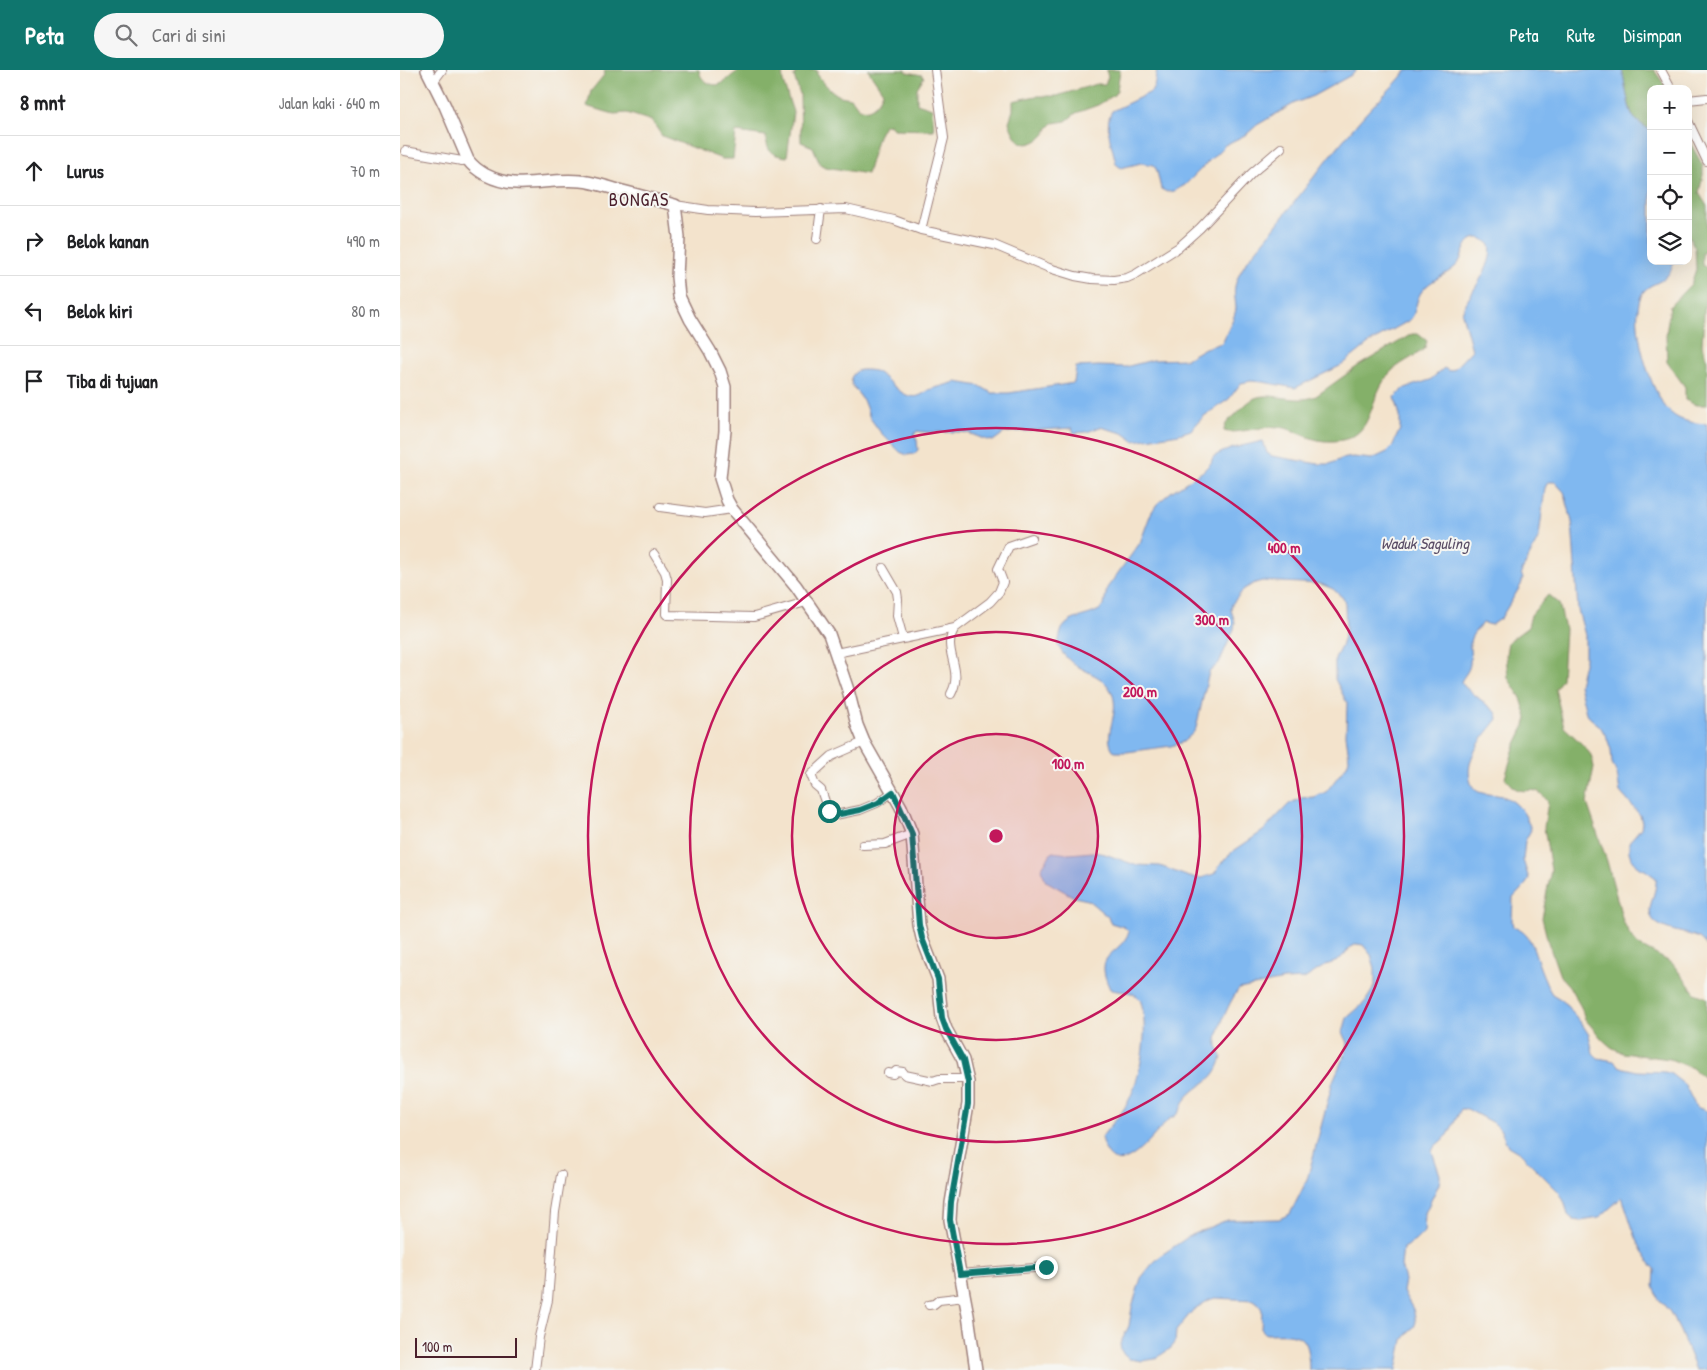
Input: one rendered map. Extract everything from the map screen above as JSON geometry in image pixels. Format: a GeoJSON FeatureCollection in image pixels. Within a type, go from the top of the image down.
{"type":"FeatureCollection","features":[{"type":"Feature","properties":{"kind":"main road"},"geometry":{"type":"LineString","coordinates":[[426,70],[468,160],[471,165],[482,172],[503,182],[522,184],[560,180],[581,181],[675,205],[679,237],[677,284],[679,296],[720,371],[724,387],[725,431],[720,478],[727,500],[732,509],[796,586],[829,634],[855,720],[864,742],[893,792],[912,834],[919,925],[938,979],[942,1018],[963,1060],[968,1079],[968,1104],[951,1202],[950,1220],[965,1297],[976,1370]]}},
{"type":"Feature","properties":{"kind":"street"},"geometry":{"type":"LineString","coordinates":[[433,82],[442,70]]}},
{"type":"Feature","properties":{"kind":"street"},"geometry":{"type":"LineString","coordinates":[[920,230],[944,138],[935,70]]}},
{"type":"Feature","properties":{"kind":"street"},"geometry":{"type":"LineString","coordinates":[[1661,70],[1669,85]]}},
{"type":"Feature","properties":{"kind":"street"},"geometry":{"type":"LineString","coordinates":[[1692,100],[1707,98]]}},
{"type":"Feature","properties":{"kind":"street"},"geometry":{"type":"LineString","coordinates":[[1692,129],[1707,161]]}},
{"type":"Feature","properties":{"kind":"street"},"geometry":{"type":"LineString","coordinates":[[675,205],[734,211],[846,209],[894,220],[920,230],[994,244],[1049,268],[1075,276],[1092,279],[1127,278],[1179,247],[1200,228],[1252,173],[1281,148]]}},
{"type":"Feature","properties":{"kind":"street"},"geometry":{"type":"LineString","coordinates":[[405,151],[462,161],[468,160]]}},
{"type":"Feature","properties":{"kind":"street"},"geometry":{"type":"LineString","coordinates":[[817,239],[821,209]]}},
{"type":"Feature","properties":{"kind":"street"},"geometry":{"type":"LineString","coordinates":[[660,507],[706,513],[732,509]]}},
{"type":"Feature","properties":{"kind":"street"},"geometry":{"type":"LineString","coordinates":[[836,653],[955,628],[990,602],[999,592],[1002,582],[998,569],[1009,546],[1032,538]]}},
{"type":"Feature","properties":{"kind":"street"},"geometry":{"type":"LineString","coordinates":[[654,554],[667,579],[666,614],[668,615],[754,617],[806,602]]}},
{"type":"Feature","properties":{"kind":"street"},"geometry":{"type":"LineString","coordinates":[[883,568],[897,592],[897,616],[903,638]]}},
{"type":"Feature","properties":{"kind":"street"},"geometry":{"type":"LineString","coordinates":[[951,694],[956,677],[950,642],[955,628]]}},
{"type":"Feature","properties":{"kind":"street"},"geometry":{"type":"LineString","coordinates":[[864,742],[832,756],[811,775],[814,785],[821,790],[830,816],[860,810],[878,803],[893,792]]}},
{"type":"Feature","properties":{"kind":"street"},"geometry":{"type":"LineString","coordinates":[[863,845],[883,844],[912,834]]}},
{"type":"Feature","properties":{"kind":"street"},"geometry":{"type":"LineString","coordinates":[[888,1073],[893,1074],[896,1071],[900,1071],[904,1075],[933,1081],[939,1079],[968,1079]]}},
{"type":"Feature","properties":{"kind":"street"},"geometry":{"type":"LineString","coordinates":[[535,1370],[539,1336],[548,1300],[555,1212],[561,1175]]}},
{"type":"Feature","properties":{"kind":"street"},"geometry":{"type":"LineString","coordinates":[[960,1274],[1046,1267]]}},
{"type":"Feature","properties":{"kind":"street"},"geometry":{"type":"LineString","coordinates":[[928,1305],[934,1304],[939,1300],[965,1297]]}},
{"type":"Feature","properties":{"kind":"green space"},"geometry":{"type":"Polygon","coordinates":[[[605,70],[699,70],[704,80],[717,85],[742,70],[782,70],[783,82],[793,112],[787,157],[771,152],[767,146],[766,136],[736,132],[733,159],[722,159],[662,136],[652,121],[627,113],[614,114],[589,107],[587,106],[591,91],[604,75],[605,70]]]}},
{"type":"Feature","properties":{"kind":"green space"},"geometry":{"type":"Polygon","coordinates":[[[798,70],[817,70],[819,77],[833,92],[852,99],[857,106],[864,109],[871,108],[880,99],[883,92],[868,70],[906,70],[907,72],[922,75],[924,77],[917,88],[917,103],[932,108],[934,130],[893,129],[890,124],[884,125],[878,136],[867,174],[826,167],[820,164],[813,147],[801,142],[800,95],[794,76],[798,70]]]}},
{"type":"Feature","properties":{"kind":"green space"},"geometry":{"type":"Polygon","coordinates":[[[1106,70],[1120,70],[1117,90],[1114,95],[1098,105],[1076,113],[1066,121],[1053,123],[1042,137],[1034,142],[1022,143],[1012,131],[1009,122],[1013,110],[1013,101],[1036,96],[1057,96],[1096,84],[1105,84],[1108,77],[1106,70]]]}},
{"type":"Feature","properties":{"kind":"green space"},"geometry":{"type":"Polygon","coordinates":[[[1622,70],[1654,70],[1665,85],[1647,85],[1647,128],[1633,115],[1622,70]]]}},
{"type":"Feature","properties":{"kind":"green space"},"geometry":{"type":"Polygon","coordinates":[[[1692,146],[1703,166],[1699,193],[1707,206],[1707,251],[1702,253],[1702,265],[1707,268],[1702,345],[1707,360],[1707,405],[1696,405],[1685,400],[1685,387],[1667,362],[1666,335],[1670,306],[1691,284],[1696,269],[1695,248],[1692,242],[1692,146]]]}},
{"type":"Feature","properties":{"kind":"green space"},"geometry":{"type":"Polygon","coordinates":[[[1412,334],[1418,334],[1427,341],[1425,348],[1396,367],[1388,375],[1381,386],[1362,429],[1354,436],[1342,440],[1325,441],[1313,439],[1281,427],[1267,427],[1235,432],[1224,431],[1229,421],[1255,398],[1269,396],[1300,399],[1316,396],[1358,366],[1412,334]]]}},
{"type":"Feature","properties":{"kind":"green space"},"geometry":{"type":"Polygon","coordinates":[[[1548,595],[1559,603],[1565,629],[1562,679],[1555,689],[1564,727],[1591,755],[1594,767],[1587,803],[1607,861],[1623,921],[1638,945],[1672,963],[1695,993],[1707,998],[1707,1080],[1692,1068],[1670,1059],[1623,1053],[1611,1047],[1585,1019],[1581,1007],[1569,986],[1560,976],[1548,942],[1542,918],[1551,870],[1544,827],[1548,802],[1539,792],[1518,790],[1505,778],[1514,748],[1527,718],[1521,698],[1508,678],[1506,654],[1508,642],[1528,627],[1531,615],[1548,595]]]}},
{"type":"Feature","properties":{"kind":"water"},"geometry":{"type":"Polygon","coordinates":[[[1157,70],[1357,70],[1313,96],[1295,103],[1257,125],[1247,134],[1225,145],[1185,185],[1174,191],[1167,192],[1161,189],[1154,165],[1141,163],[1121,168],[1116,164],[1108,123],[1112,111],[1151,92],[1154,87],[1157,70]]]}},
{"type":"Feature","properties":{"kind":"water","name":"Waduk Saguling"},"geometry":{"type":"Polygon","coordinates":[[[1407,70],[1622,70],[1633,115],[1647,128],[1647,265],[1673,265],[1663,279],[1650,286],[1642,294],[1638,306],[1639,338],[1649,374],[1663,404],[1671,413],[1683,420],[1707,424],[1707,947],[1699,938],[1669,929],[1655,922],[1651,917],[1650,910],[1656,887],[1656,878],[1639,868],[1629,852],[1629,842],[1641,828],[1642,822],[1640,815],[1620,792],[1607,738],[1600,726],[1586,713],[1579,684],[1585,659],[1585,635],[1578,610],[1572,522],[1564,492],[1555,482],[1548,482],[1545,488],[1539,537],[1521,573],[1523,579],[1521,585],[1501,618],[1491,625],[1483,623],[1473,634],[1470,642],[1468,671],[1461,682],[1497,713],[1498,719],[1477,747],[1470,763],[1470,780],[1474,789],[1485,794],[1502,796],[1513,801],[1524,814],[1531,830],[1525,841],[1523,860],[1529,879],[1513,898],[1513,927],[1519,929],[1527,936],[1549,989],[1552,994],[1562,1000],[1582,1024],[1589,1035],[1593,1053],[1598,1058],[1614,1061],[1619,1066],[1637,1071],[1671,1074],[1685,1085],[1696,1107],[1707,1111],[1707,1370],[1696,1370],[1670,1312],[1658,1298],[1654,1286],[1655,1269],[1643,1253],[1622,1197],[1599,1218],[1581,1221],[1574,1220],[1568,1215],[1565,1203],[1559,1192],[1520,1153],[1508,1146],[1500,1129],[1495,1124],[1467,1109],[1461,1109],[1448,1135],[1432,1151],[1440,1175],[1439,1184],[1425,1213],[1424,1232],[1415,1241],[1403,1248],[1401,1266],[1405,1280],[1403,1292],[1413,1309],[1416,1322],[1403,1340],[1397,1370],[1309,1370],[1307,1349],[1304,1342],[1295,1335],[1266,1334],[1261,1329],[1262,1310],[1254,1300],[1215,1298],[1209,1300],[1193,1310],[1176,1331],[1175,1343],[1155,1359],[1142,1361],[1129,1359],[1121,1350],[1120,1344],[1129,1326],[1132,1307],[1141,1278],[1163,1254],[1191,1235],[1227,1220],[1279,1219],[1290,1214],[1307,1180],[1333,1081],[1347,1049],[1348,1043],[1343,1032],[1347,1018],[1365,1002],[1375,986],[1375,968],[1371,955],[1363,945],[1357,944],[1351,947],[1338,961],[1326,965],[1304,979],[1284,980],[1239,989],[1228,1008],[1218,1033],[1217,1046],[1222,1057],[1216,1071],[1188,1096],[1178,1113],[1167,1121],[1142,1148],[1123,1160],[1115,1160],[1107,1153],[1101,1138],[1124,1109],[1132,1093],[1140,1067],[1144,1024],[1140,999],[1129,992],[1110,989],[1105,977],[1104,968],[1105,961],[1125,940],[1129,932],[1124,927],[1111,923],[1108,917],[1088,900],[1074,897],[1046,881],[1041,869],[1052,852],[1069,854],[1093,852],[1105,854],[1135,865],[1160,866],[1189,877],[1201,878],[1214,874],[1232,852],[1263,831],[1289,804],[1301,798],[1314,797],[1326,792],[1347,765],[1349,759],[1346,734],[1347,703],[1335,679],[1335,658],[1341,647],[1346,629],[1345,604],[1343,598],[1333,589],[1321,584],[1262,581],[1244,589],[1232,604],[1231,610],[1235,622],[1234,629],[1219,663],[1209,672],[1196,728],[1193,733],[1183,742],[1171,746],[1127,752],[1115,752],[1109,739],[1114,715],[1114,698],[1110,689],[1099,678],[1077,666],[1063,654],[1058,645],[1061,631],[1066,624],[1076,618],[1094,613],[1104,606],[1107,588],[1140,543],[1151,513],[1157,504],[1171,492],[1202,472],[1211,463],[1213,457],[1224,451],[1263,441],[1267,453],[1272,456],[1318,464],[1330,464],[1341,459],[1353,457],[1372,459],[1387,452],[1392,447],[1400,429],[1400,416],[1395,397],[1405,388],[1430,380],[1444,368],[1449,371],[1454,369],[1472,350],[1462,313],[1489,262],[1490,245],[1480,238],[1470,241],[1457,265],[1430,283],[1422,291],[1410,320],[1371,342],[1342,365],[1295,388],[1263,382],[1251,381],[1241,383],[1229,399],[1204,416],[1191,430],[1179,434],[1134,441],[1123,433],[1100,427],[1087,432],[1074,433],[1072,428],[1010,432],[1004,433],[993,441],[962,432],[917,431],[914,435],[917,440],[918,450],[914,454],[907,455],[900,452],[881,433],[870,418],[863,400],[852,385],[851,378],[854,373],[867,370],[876,372],[901,392],[914,397],[928,390],[956,382],[980,386],[992,393],[1009,393],[1074,383],[1076,367],[1125,367],[1153,360],[1186,359],[1205,348],[1222,343],[1236,311],[1235,285],[1247,262],[1349,133],[1407,70]]]}},
{"type":"Feature","properties":{"kind":"district","name":"BONGAS"},"geometry":{"type":"Point","coordinates":[639,200]}},
{"type":"Feature","properties":{"kind":"route"},"geometry":{"type":"LineString","coordinates":[[829,811],[830,816],[860,810],[878,803],[893,792],[912,834],[919,925],[938,979],[942,1018],[963,1060],[968,1082],[968,1104],[951,1202],[950,1220],[960,1274],[1046,1267]]}}]}
